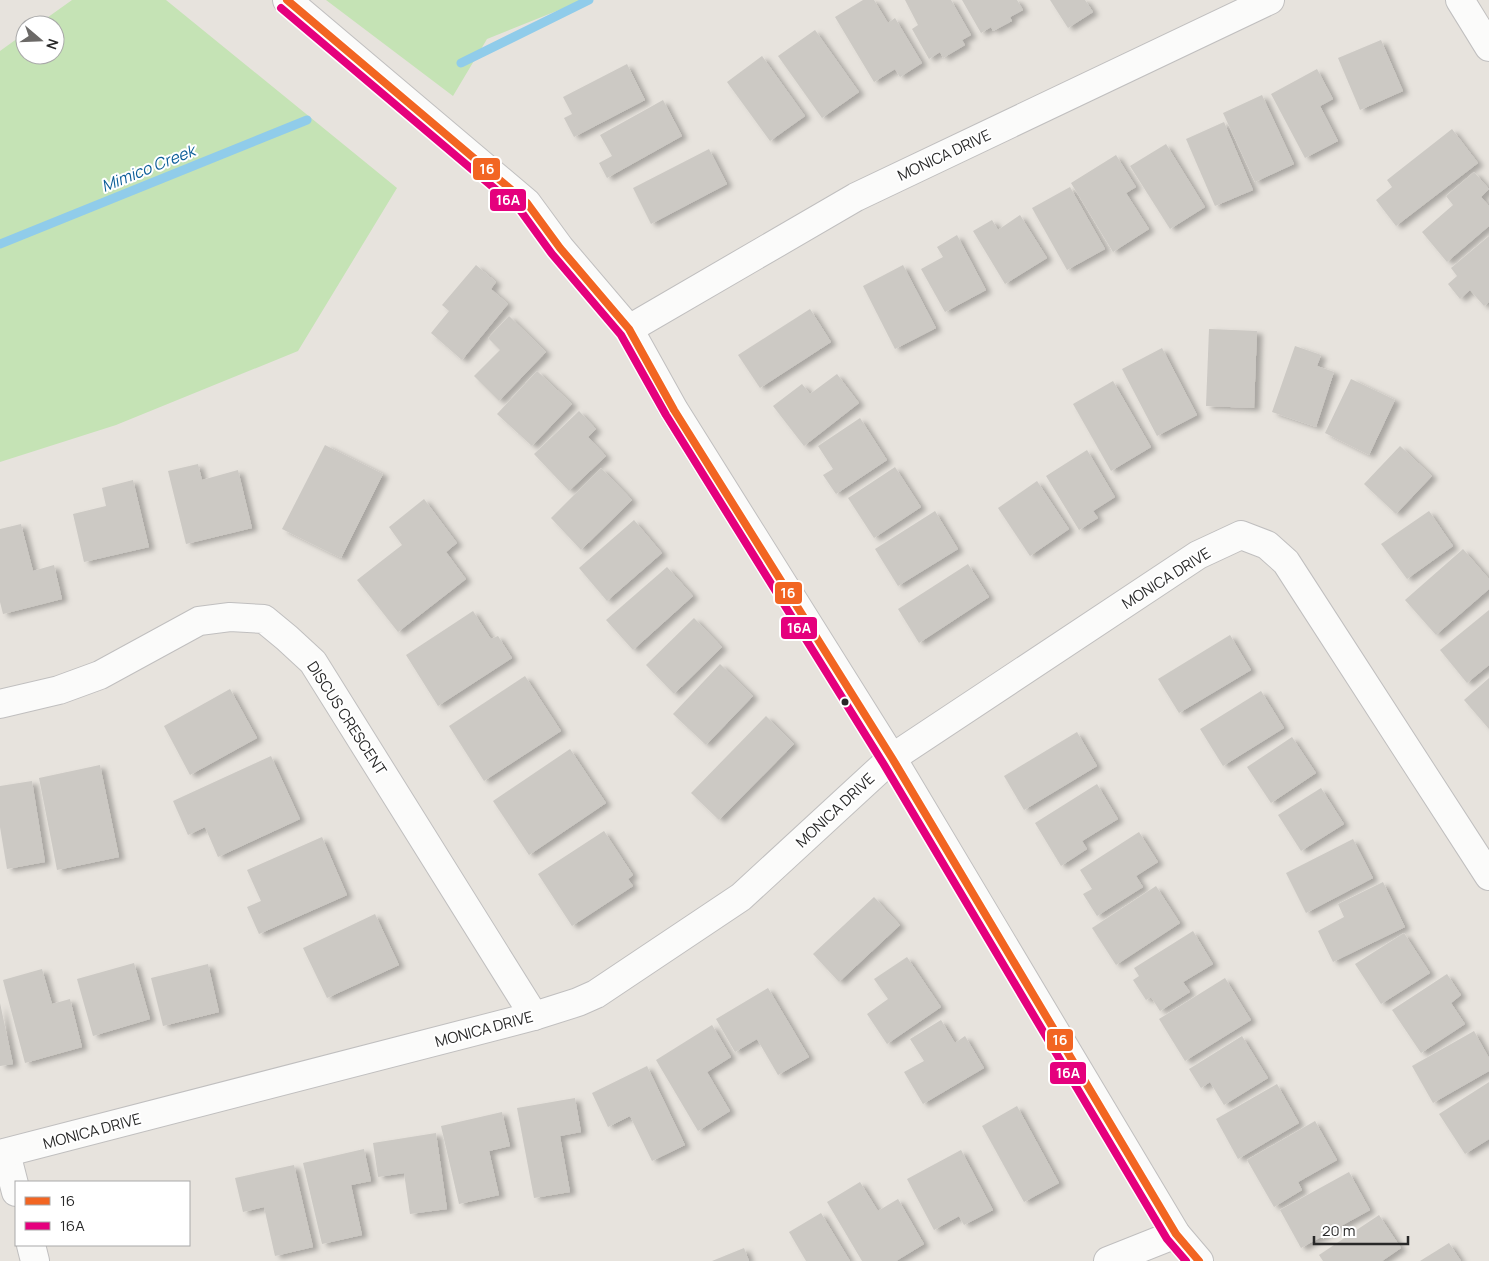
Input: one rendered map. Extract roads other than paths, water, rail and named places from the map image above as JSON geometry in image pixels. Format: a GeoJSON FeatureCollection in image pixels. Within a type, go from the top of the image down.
{"type":"FeatureCollection","features":[{"type":"Feature","properties":{"kind":"street"},"geometry":{"type":"LineString","coordinates":[[286,0],[526,203],[560,248],[629,329],[674,410],[892,758],[1176,1234],[1198,1261]]}},
{"type":"Feature","properties":{"kind":"street","name":"MONICA DRIVE"},"geometry":{"type":"LineString","coordinates":[[629,329],[856,197],[1270,0]]}},
{"type":"Feature","properties":{"kind":"street"},"geometry":{"type":"LineString","coordinates":[[1460,0],[1489,47]]}},
{"type":"Feature","properties":{"kind":"street","name":"MONICA DRIVE"},"geometry":{"type":"LineString","coordinates":[[3,1154],[534,1016],[578,1002],[596,994],[741,897],[892,758],[1198,555],[1241,536],[1267,545],[1286,562],[1489,876]]}},
{"type":"Feature","properties":{"kind":"street","name":"DISCUS CRESCENT"},"geometry":{"type":"LineString","coordinates":[[0,704],[59,690],[100,675],[199,621],[230,617],[264,619],[314,662],[534,1016]]}},
{"type":"Feature","properties":{"kind":"street"},"geometry":{"type":"LineString","coordinates":[[3,1154],[15,1189]]}},
{"type":"Feature","properties":{"kind":"street"},"geometry":{"type":"LineString","coordinates":[[1108,1261],[1176,1234]]}},
{"type":"Feature","properties":{"kind":"street"},"geometry":{"type":"LineString","coordinates":[[31,1246],[35,1261]]}},
{"type":"Feature","properties":{"kind":"waterway","name":"Mimico Creek"},"geometry":{"type":"LineString","coordinates":[[461,63],[589,0]]}},
{"type":"Feature","properties":{"kind":"waterway","name":"Mimico Creek"},"geometry":{"type":"LineString","coordinates":[[0,244],[307,120]]}}]}
